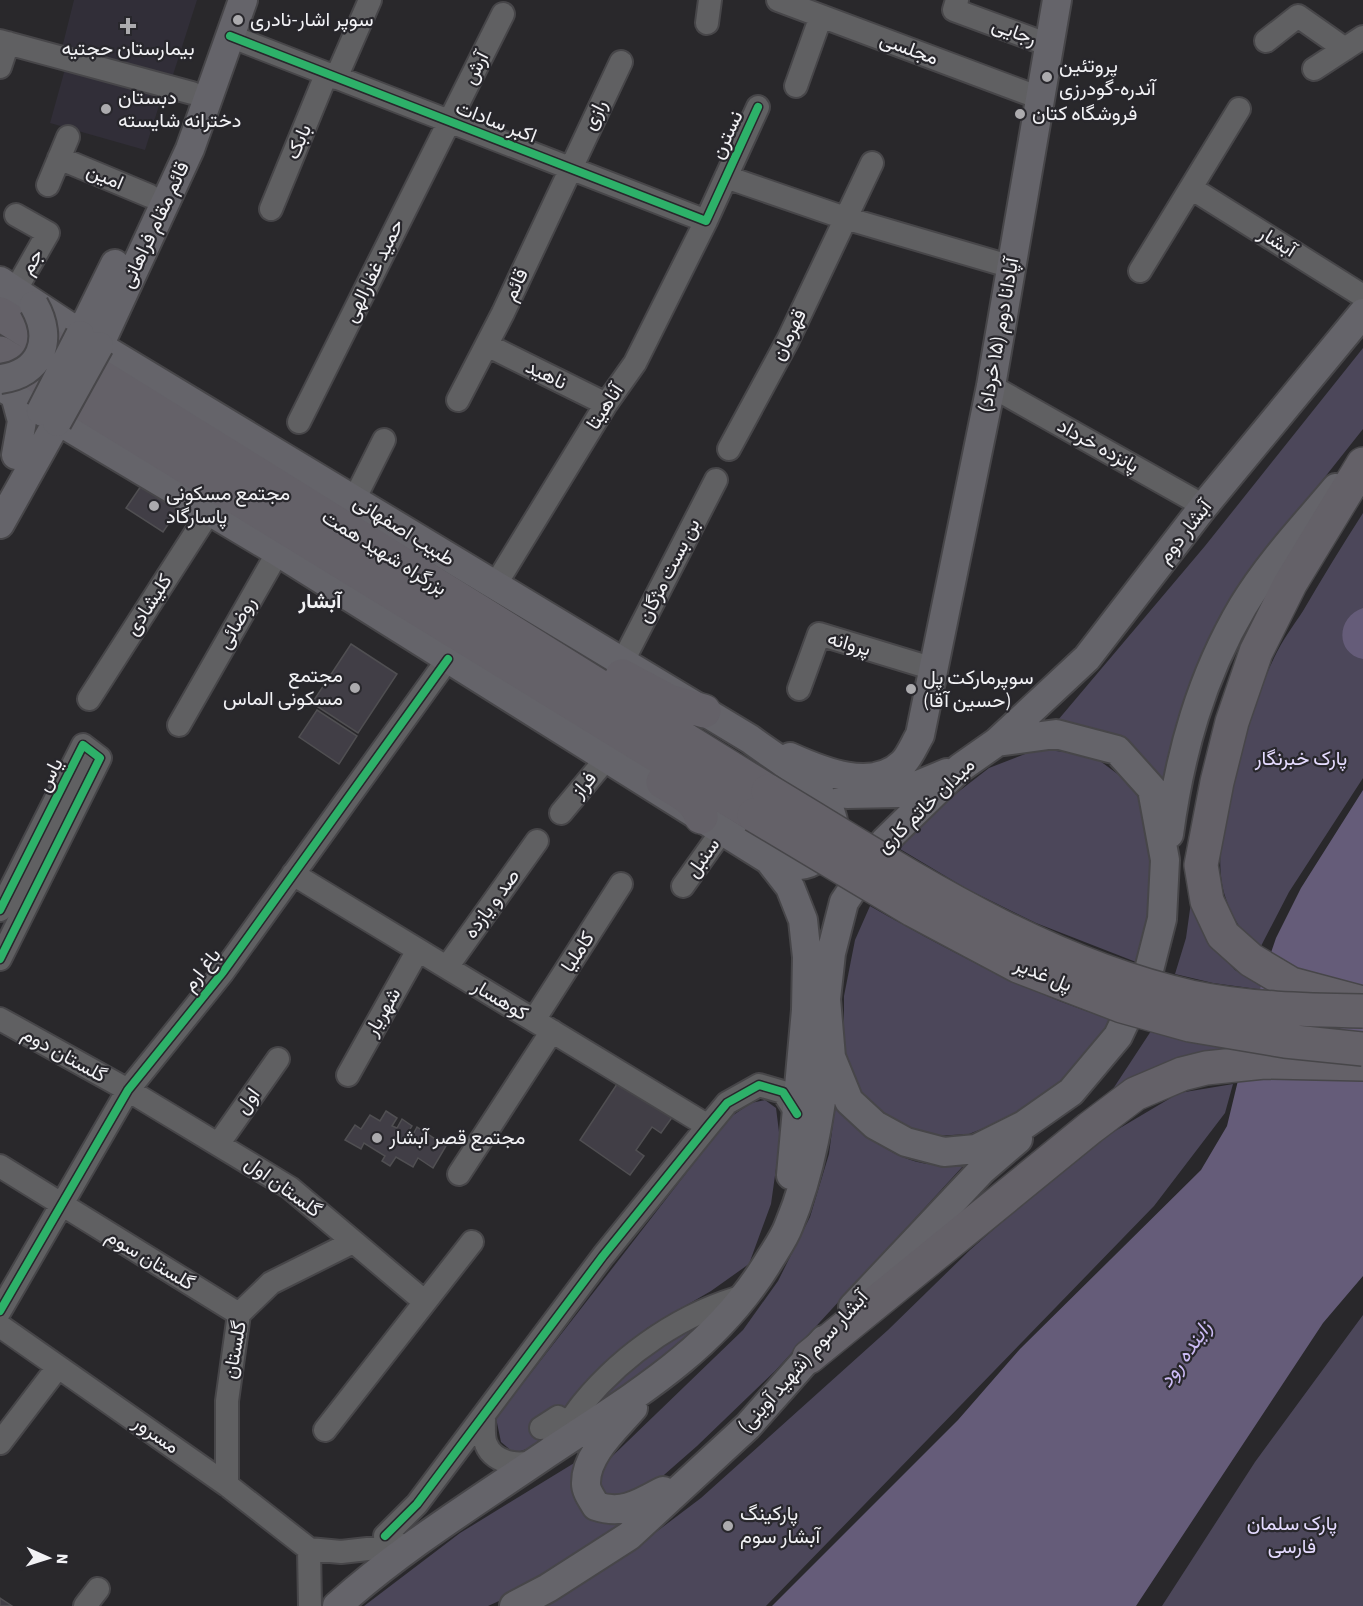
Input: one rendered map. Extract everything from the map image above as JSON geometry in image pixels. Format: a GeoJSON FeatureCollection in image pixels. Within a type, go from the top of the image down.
{"type":"FeatureCollection","features":[{"type":"Feature","properties":{"kind":"highway","name":"بزرگراه شهید همت"},"geometry":{"type":"LineString","coordinates":[[15,298],[497,622],[761,803]]}},
{"type":"Feature","properties":{"kind":"highway","name":"بزرگراه شهید همت"},"geometry":{"type":"LineString","coordinates":[[0,353],[460,651],[761,803]]}},
{"type":"Feature","properties":{"kind":"highway"},"geometry":{"type":"LineString","coordinates":[[1363,464],[1290,584],[1256,652],[1232,722],[1205,836],[1201,865],[1207,901],[1223,935],[1251,960],[1291,984],[1363,1003]]}},
{"type":"Feature","properties":{"kind":"highway"},"geometry":{"type":"LineString","coordinates":[[497,622],[550,637],[669,701],[704,711]]}},
{"type":"Feature","properties":{"kind":"highway"},"geometry":{"type":"LineString","coordinates":[[460,651],[691,799],[712,824]]}},
{"type":"Feature","properties":{"kind":"highway","name":"پل غدیر"},"geometry":{"type":"LineString","coordinates":[[761,803],[1027,940],[1126,980],[1193,997],[1286,1009],[1363,1011]]}},
{"type":"Feature","properties":{"kind":"highway","name":"پل غدیر"},"geometry":{"type":"LineString","coordinates":[[761,803],[913,910],[1028,970],[1122,1006],[1190,1025],[1285,1041],[1363,1049]]}},
{"type":"Feature","properties":{"kind":"highway"},"geometry":{"type":"LineString","coordinates":[[809,1357],[1135,1094],[1182,1074],[1206,1068],[1264,1062],[1363,1064]]}},
{"type":"Feature","properties":{"kind":"main road","name":"قائم مقام فراهانی"},"geometry":{"type":"LineString","coordinates":[[116,285],[150,196],[162,173],[226,0]]}},
{"type":"Feature","properties":{"kind":"main road","name":"قائم مقام فراهانی"},"geometry":{"type":"LineString","coordinates":[[28,453],[190,149],[243,0]]}},
{"type":"Feature","properties":{"kind":"main road","name":"آپادانا دوم (۱۵ خرداد)"},"geometry":{"type":"LineString","coordinates":[[934,669],[991,386],[1057,0]]}},
{"type":"Feature","properties":{"kind":"main road"},"geometry":{"type":"LineString","coordinates":[[15,298],[49,304],[76,302],[116,285],[122,308],[124,336],[136,362],[148,376]]}},
{"type":"Feature","properties":{"kind":"main road"},"geometry":{"type":"LineString","coordinates":[[5,387],[15,376],[27,370],[37,359],[43,346],[44,331],[41,317],[15,298]]}},
{"type":"Feature","properties":{"kind":"main road","name":"طبیب اصفهانی"},"geometry":{"type":"LineString","coordinates":[[15,298],[90,340],[494,587],[750,739],[807,782]]}},
{"type":"Feature","properties":{"kind":"main road","name":"آبشار دوم"},"geometry":{"type":"LineString","coordinates":[[997,742],[1087,658],[1204,506],[1360,319]]}},
{"type":"Feature","properties":{"kind":"main road"},"geometry":{"type":"LineString","coordinates":[[5,387],[49,417],[209,512],[460,651],[607,758],[781,866],[795,868],[819,858],[828,848],[832,835],[831,815],[807,782]]}},
{"type":"Feature","properties":{"kind":"main road"},"geometry":{"type":"LineString","coordinates":[[0,524],[28,453],[22,421],[5,387]]}},
{"type":"Feature","properties":{"kind":"main road"},"geometry":{"type":"LineString","coordinates":[[0,484],[28,453],[67,442],[90,441]]}},
{"type":"Feature","properties":{"kind":"main road"},"geometry":{"type":"LineString","coordinates":[[1165,860],[1177,775],[1191,722],[1213,662],[1244,606],[1278,556],[1363,457]]}},
{"type":"Feature","properties":{"kind":"main road"},"geometry":{"type":"LineString","coordinates":[[750,739],[827,773],[861,777],[884,774],[903,763],[920,735],[934,669]]}},
{"type":"Feature","properties":{"kind":"main road"},"geometry":{"type":"LineString","coordinates":[[934,669],[930,748],[939,761],[960,768]]}},
{"type":"Feature","properties":{"kind":"main road","name":"میدان خاتم کاری"},"geometry":{"type":"LineString","coordinates":[[1056,734],[1117,750],[1152,789],[1165,860],[1161,920],[1149,970],[1118,1036],[1071,1092],[1024,1125],[976,1149],[944,1152],[906,1142],[875,1125],[849,1101],[839,1081],[829,1042],[826,999],[831,953],[844,902],[885,842],[960,768],[997,742],[1056,734]]}},
{"type":"Feature","properties":{"kind":"main road"},"geometry":{"type":"LineString","coordinates":[[807,782],[842,794],[899,793],[960,768]]}},
{"type":"Feature","properties":{"kind":"main road"},"geometry":{"type":"LineString","coordinates":[[769,860],[790,887],[803,920],[807,957],[806,1010],[789,1227]]}},
{"type":"Feature","properties":{"kind":"main road"},"geometry":{"type":"LineString","coordinates":[[337,1606],[362,1583],[418,1543],[542,1457],[652,1386],[709,1338],[748,1295],[789,1227],[809,1166],[829,1042]]}},
{"type":"Feature","properties":{"kind":"main road","name":"آبشار سوم (شهید آوینی)"},"geometry":{"type":"LineString","coordinates":[[514,1606],[548,1588],[628,1536],[698,1473],[748,1426],[879,1279],[983,1170],[1071,1092]]}},
{"type":"Feature","properties":{"kind":"main road"},"geometry":{"type":"LineString","coordinates":[[652,1386],[604,1443],[588,1467],[585,1486],[596,1506],[612,1511],[632,1508],[698,1473]]}},
{"type":"Feature","properties":{"kind":"street","name":"بابک"},"geometry":{"type":"LineString","coordinates":[[271,209],[331,76],[370,0]]}},
{"type":"Feature","properties":{"kind":"street"},"geometry":{"type":"LineString","coordinates":[[706,23],[710,0]]}},
{"type":"Feature","properties":{"kind":"street","name":"مجلسی"},"geometry":{"type":"LineString","coordinates":[[778,0],[1040,98]]}},
{"type":"Feature","properties":{"kind":"street","name":"رجایی"},"geometry":{"type":"LineString","coordinates":[[957,0],[954,10],[1049,45]]}},
{"type":"Feature","properties":{"kind":"street","name":"آرش"},"geometry":{"type":"LineString","coordinates":[[449,121],[503,14]]}},
{"type":"Feature","properties":{"kind":"street"},"geometry":{"type":"LineString","coordinates":[[796,86],[821,16]]}},
{"type":"Feature","properties":{"kind":"street"},"geometry":{"type":"LineString","coordinates":[[1266,41],[1298,16],[1354,43]]}},
{"type":"Feature","properties":{"kind":"street","name":"اکبر سادات"},"geometry":{"type":"LineString","coordinates":[[230,36],[706,221]]}},
{"type":"Feature","properties":{"kind":"street"},"geometry":{"type":"LineString","coordinates":[[0,67],[4,42],[192,93]]}},
{"type":"Feature","properties":{"kind":"street"},"geometry":{"type":"LineString","coordinates":[[1314,69],[1354,43]]}},
{"type":"Feature","properties":{"kind":"street","name":"رازی"},"geometry":{"type":"LineString","coordinates":[[570,168],[621,62]]}},
{"type":"Feature","properties":{"kind":"street","name":"نسترن"},"geometry":{"type":"LineString","coordinates":[[726,177],[758,107]]}},
{"type":"Feature","properties":{"kind":"street"},"geometry":{"type":"LineString","coordinates":[[1140,271],[1239,109]]}},
{"type":"Feature","properties":{"kind":"street","name":"حمید غفارالهی"},"geometry":{"type":"LineString","coordinates":[[299,422],[449,121]]}},
{"type":"Feature","properties":{"kind":"street","name":"امین"},"geometry":{"type":"LineString","coordinates":[[48,185],[64,147],[150,196]]}},
{"type":"Feature","properties":{"kind":"street","name":"قهرمان"},"geometry":{"type":"LineString","coordinates":[[729,449],[788,340],[872,163]]}},
{"type":"Feature","properties":{"kind":"street","name":"قائم"},"geometry":{"type":"LineString","coordinates":[[459,400],[570,168]]}},
{"type":"Feature","properties":{"kind":"street"},"geometry":{"type":"LineString","coordinates":[[706,221],[726,177],[845,218],[1011,267]]}},
{"type":"Feature","properties":{"kind":"street","name":"آبشار"},"geometry":{"type":"LineString","coordinates":[[1191,188],[1363,296]]}},
{"type":"Feature","properties":{"kind":"street","name":"جم"},"geometry":{"type":"LineString","coordinates":[[15,298],[48,233],[16,215]]}},
{"type":"Feature","properties":{"kind":"street","name":"آناهیتا"},"geometry":{"type":"LineString","coordinates":[[494,587],[606,404],[635,363],[706,221]]}},
{"type":"Feature","properties":{"kind":"street","name":"ناهید"},"geometry":{"type":"LineString","coordinates":[[487,345],[606,404]]}},
{"type":"Feature","properties":{"kind":"street","name":"پانزده خرداد"},"geometry":{"type":"LineString","coordinates":[[991,386],[1204,506]]}},
{"type":"Feature","properties":{"kind":"street"},"geometry":{"type":"LineString","coordinates":[[354,500],[384,440]]}},
{"type":"Feature","properties":{"kind":"street","name":"بن بست مژگان"},"geometry":{"type":"LineString","coordinates":[[622,663],[716,480]]}},
{"type":"Feature","properties":{"kind":"street","name":"کلیشادی"},"geometry":{"type":"LineString","coordinates":[[89,699],[209,512]]}},
{"type":"Feature","properties":{"kind":"street","name":"روضائی"},"geometry":{"type":"LineString","coordinates":[[179,724],[278,552]]}},
{"type":"Feature","properties":{"kind":"street","name":"پروانه"},"geometry":{"type":"LineString","coordinates":[[799,689],[819,634],[934,669]]}},
{"type":"Feature","properties":{"kind":"street","name":"باغ ارم"},"geometry":{"type":"LineString","coordinates":[[0,1311],[128,1090],[223,972],[293,874],[460,651]]}},
{"type":"Feature","properties":{"kind":"street","name":"یاس"},"geometry":{"type":"LineString","coordinates":[[0,910],[83,745],[100,758],[0,959]]}},
{"type":"Feature","properties":{"kind":"street","name":"فراز"},"geometry":{"type":"LineString","coordinates":[[561,813],[607,758]]}},
{"type":"Feature","properties":{"kind":"street","name":"سنبل"},"geometry":{"type":"LineString","coordinates":[[683,886],[712,824]]}},
{"type":"Feature","properties":{"kind":"street","name":"صد و یازده"},"geometry":{"type":"LineString","coordinates":[[447,967],[537,841]]}},
{"type":"Feature","properties":{"kind":"street","name":"کوهسار"},"geometry":{"type":"LineString","coordinates":[[293,874],[708,1126]]}},
{"type":"Feature","properties":{"kind":"street","name":"کاملیا"},"geometry":{"type":"LineString","coordinates":[[459,1174],[621,884]]}},
{"type":"Feature","properties":{"kind":"street","name":"شهریار"},"geometry":{"type":"LineString","coordinates":[[348,1075],[418,950]]}},
{"type":"Feature","properties":{"kind":"street","name":"گلستان دوم"},"geometry":{"type":"LineString","coordinates":[[0,1019],[128,1090]]}},
{"type":"Feature","properties":{"kind":"street","name":"اول"},"geometry":{"type":"LineString","coordinates":[[219,1143],[278,1059]]}},
{"type":"Feature","properties":{"kind":"street"},"geometry":{"type":"LineString","coordinates":[[385,1536],[417,1504],[603,1256],[727,1103],[759,1085],[783,1092],[797,1114]]}},
{"type":"Feature","properties":{"kind":"street","name":"گلستان اول"},"geometry":{"type":"LineString","coordinates":[[128,1090],[290,1188],[425,1302]]}},
{"type":"Feature","properties":{"kind":"street","name":"گلستان سوم"},"geometry":{"type":"LineString","coordinates":[[0,1166],[61,1206],[239,1314]]}},
{"type":"Feature","properties":{"kind":"street","name":"گلستان"},"geometry":{"type":"LineString","coordinates":[[227,1485],[227,1401],[239,1314],[271,1283],[353,1242]]}},
{"type":"Feature","properties":{"kind":"street"},"geometry":{"type":"LineString","coordinates":[[325,1430],[472,1242]]}},
{"type":"Feature","properties":{"kind":"street"},"geometry":{"type":"LineString","coordinates":[[484,1417],[486,1444],[498,1458],[517,1465],[542,1457],[605,1379],[645,1345],[683,1319],[717,1303],[748,1295]]}},
{"type":"Feature","properties":{"kind":"street","name":"مسرور"},"geometry":{"type":"LineString","coordinates":[[0,1326],[227,1485],[309,1549]]}},
{"type":"Feature","properties":{"kind":"street"},"geometry":{"type":"LineString","coordinates":[[0,1443],[58,1367]]}},
{"type":"Feature","properties":{"kind":"street"},"geometry":{"type":"LineString","coordinates":[[541,1428],[558,1417],[567,1424]]}},
{"type":"Feature","properties":{"kind":"street"},"geometry":{"type":"LineString","coordinates":[[310,1606],[309,1549],[341,1552],[418,1543]]}},
{"type":"Feature","properties":{"kind":"shaded area","name":"بیمارستان حجتیه"},"geometry":{"type":"Polygon","coordinates":[[[74,0],[197,0],[172,78],[61,52],[74,0]]]}},
{"type":"Feature","properties":{"kind":"shaded area","name":"دبستان دخترانه شایسته"},"geometry":{"type":"Polygon","coordinates":[[[65,69],[162,96],[145,150],[50,123],[65,69]]]}},
{"type":"Feature","properties":{"kind":"green space"},"geometry":{"type":"Polygon","coordinates":[[[1363,348],[1363,429],[1271,545],[1169,774],[1163,778],[1138,754],[1058,720],[1205,546],[1363,348]]]}},
{"type":"Feature","properties":{"kind":"green space","name":"پارک خبرنگار"},"geometry":{"type":"Polygon","coordinates":[[[1363,513],[1363,778],[1289,892],[1260,948],[1248,937],[1234,918],[1225,896],[1221,871],[1221,842],[1225,809],[1242,742],[1274,658],[1363,513]]]}},
{"type":"Feature","properties":{"kind":"green space"},"geometry":{"type":"Polygon","coordinates":[[[1038,749],[1092,755],[1131,784],[1152,823],[1149,924],[1136,962],[1036,923],[967,889],[900,849],[931,813],[989,768],[1038,749]]]}},
{"type":"Feature","properties":{"kind":"green space"},"geometry":{"type":"Polygon","coordinates":[[[1192,895],[1205,936],[1235,970],[1272,991],[1213,983],[1175,974],[1186,938],[1192,895]]]}},
{"type":"Feature","properties":{"kind":"green space"},"geometry":{"type":"Polygon","coordinates":[[[870,906],[988,969],[1079,1009],[1112,1020],[1058,1084],[1009,1118],[969,1134],[935,1136],[911,1131],[891,1121],[856,1088],[844,1057],[844,996],[855,940],[870,906]]]}},
{"type":"Feature","properties":{"kind":"green space"},"geometry":{"type":"Polygon","coordinates":[[[1151,1031],[1242,1044],[1111,1092],[1151,1031]]]}},
{"type":"Feature","properties":{"kind":"green space"},"geometry":{"type":"Polygon","coordinates":[[[1233,1084],[1225,1113],[1154,1206],[766,1606],[539,1606],[631,1551],[701,1498],[888,1330],[970,1250],[1088,1147],[1179,1093],[1233,1084]]]}},
{"type":"Feature","properties":{"kind":"green space"},"geometry":{"type":"Polygon","coordinates":[[[765,1100],[776,1108],[780,1140],[771,1204],[749,1264],[711,1291],[647,1328],[593,1376],[533,1447],[514,1453],[501,1442],[496,1418],[729,1118],[751,1103],[765,1100]]]}},
{"type":"Feature","properties":{"kind":"green space"},"geometry":{"type":"Polygon","coordinates":[[[835,1108],[875,1141],[897,1155],[927,1164],[964,1165],[775,1371],[697,1446],[640,1496],[612,1502],[598,1489],[599,1469],[743,1330],[778,1281],[810,1217],[829,1154],[835,1108]]]}},
{"type":"Feature","properties":{"kind":"green space","name":"پارک سلمان فارسی"},"geometry":{"type":"Polygon","coordinates":[[[1363,1315],[1363,1606],[1162,1606],[1255,1462],[1363,1315]]]}},
{"type":"Feature","properties":{"kind":"green space"},"geometry":{"type":"Polygon","coordinates":[[[703,1325],[699,1335],[589,1415],[605,1392],[645,1354],[685,1328],[703,1325]]]}},
{"type":"Feature","properties":{"kind":"green space"},"geometry":{"type":"Polygon","coordinates":[[[584,1457],[607,1521],[621,1526],[510,1596],[488,1606],[364,1606],[460,1533],[584,1457]]]}},
{"type":"Feature","properties":{"kind":"water"},"geometry":{"type":"Polygon","coordinates":[[[1363,608],[1363,659],[1347,650],[1342,634],[1348,618],[1363,608]]]}},
{"type":"Feature","properties":{"kind":"water","name":"زاینده رود"},"geometry":{"type":"Polygon","coordinates":[[[1363,790],[1363,1276],[1323,1323],[1136,1606],[772,1606],[958,1420],[1020,1349],[1201,1170],[1227,1126],[1264,973],[1276,938],[1301,888],[1363,790]]]}},
{"type":"Feature","properties":{"kind":"building","name":"مجتمع مسکونی پاسارگاد"},"geometry":{"type":"Polygon","coordinates":[[[145,480],[182,504],[163,532],[126,508],[145,480]]]}},
{"type":"Feature","properties":{"kind":"building","name":"مجتمع مسکونی الماس"},"geometry":{"type":"Polygon","coordinates":[[[351,644],[397,674],[358,733],[312,703],[351,644]]]}},
{"type":"Feature","properties":{"kind":"building"},"geometry":{"type":"Polygon","coordinates":[[[317,710],[357,736],[339,764],[299,737],[317,710]]]}},
{"type":"Feature","properties":{"kind":"building"},"geometry":{"type":"Polygon","coordinates":[[[621,1078],[676,1112],[661,1133],[652,1127],[636,1150],[644,1156],[630,1175],[580,1140],[621,1078]]]}},
{"type":"Feature","properties":{"kind":"building","name":"مجتمع قصر آبشار"},"geometry":{"type":"Polygon","coordinates":[[[386,1111],[397,1118],[392,1126],[397,1128],[402,1119],[412,1126],[405,1137],[410,1140],[417,1127],[446,1146],[433,1168],[418,1158],[413,1167],[396,1157],[390,1166],[382,1161],[385,1156],[364,1143],[361,1149],[345,1140],[355,1125],[361,1129],[370,1115],[380,1121],[386,1111]]]}},
{"type":"Feature","properties":{"kind":"building"},"geometry":{"type":"Polygon","coordinates":[[[0,1598],[12,1606],[0,1606],[0,1598]]]}},
{"type":"Feature","properties":{"kind":"cycle path"},"geometry":{"type":"LineString","coordinates":[[230,36],[706,221],[758,107]]}},
{"type":"Feature","properties":{"kind":"cycle path"},"geometry":{"type":"LineString","coordinates":[[0,1311],[128,1090],[223,972],[448,659]]}},
{"type":"Feature","properties":{"kind":"cycle path"},"geometry":{"type":"LineString","coordinates":[[0,910],[83,745],[100,758],[0,959]]}},
{"type":"Feature","properties":{"kind":"cycle path"},"geometry":{"type":"LineString","coordinates":[[385,1536],[417,1504],[603,1256],[727,1103],[759,1085],[783,1092],[797,1114]]}},
{"type":"Feature","properties":{"kind":"place","name":"سوپر اشار-نادری"},"geometry":{"type":"Point","coordinates":[238,20]}},
{"type":"Feature","properties":{"kind":"place","name":"بیمارستان حجتیه"},"geometry":{"type":"Point","coordinates":[128,26]}},
{"type":"Feature","properties":{"kind":"place","name":"پروتئین آندره-گودرزی"},"geometry":{"type":"Point","coordinates":[1047,77]}},
{"type":"Feature","properties":{"kind":"place","name":"دبستان دخترانه شایسته"},"geometry":{"type":"Point","coordinates":[106,109]}},
{"type":"Feature","properties":{"kind":"place","name":"فروشگاه کتان"},"geometry":{"type":"Point","coordinates":[1020,114]}},
{"type":"Feature","properties":{"kind":"place","name":"مجتمع مسکونی پاسارگاد"},"geometry":{"type":"Point","coordinates":[154,506]}},
{"type":"Feature","properties":{"kind":"place","name":"مجتمع مسکونی الماس"},"geometry":{"type":"Point","coordinates":[355,688]}},
{"type":"Feature","properties":{"kind":"place","name":"سوپرمارکت پل (حسین آقا)"},"geometry":{"type":"Point","coordinates":[911,689]}},
{"type":"Feature","properties":{"kind":"place","name":"مجتمع قصر آبشار"},"geometry":{"type":"Point","coordinates":[377,1138]}},
{"type":"Feature","properties":{"kind":"place","name":"پارکینگ آبشار سوم"},"geometry":{"type":"Point","coordinates":[728,1526]}},
{"type":"Feature","properties":{"kind":"district","name":"آبشار"},"geometry":{"type":"Point","coordinates":[320,601]}}]}
